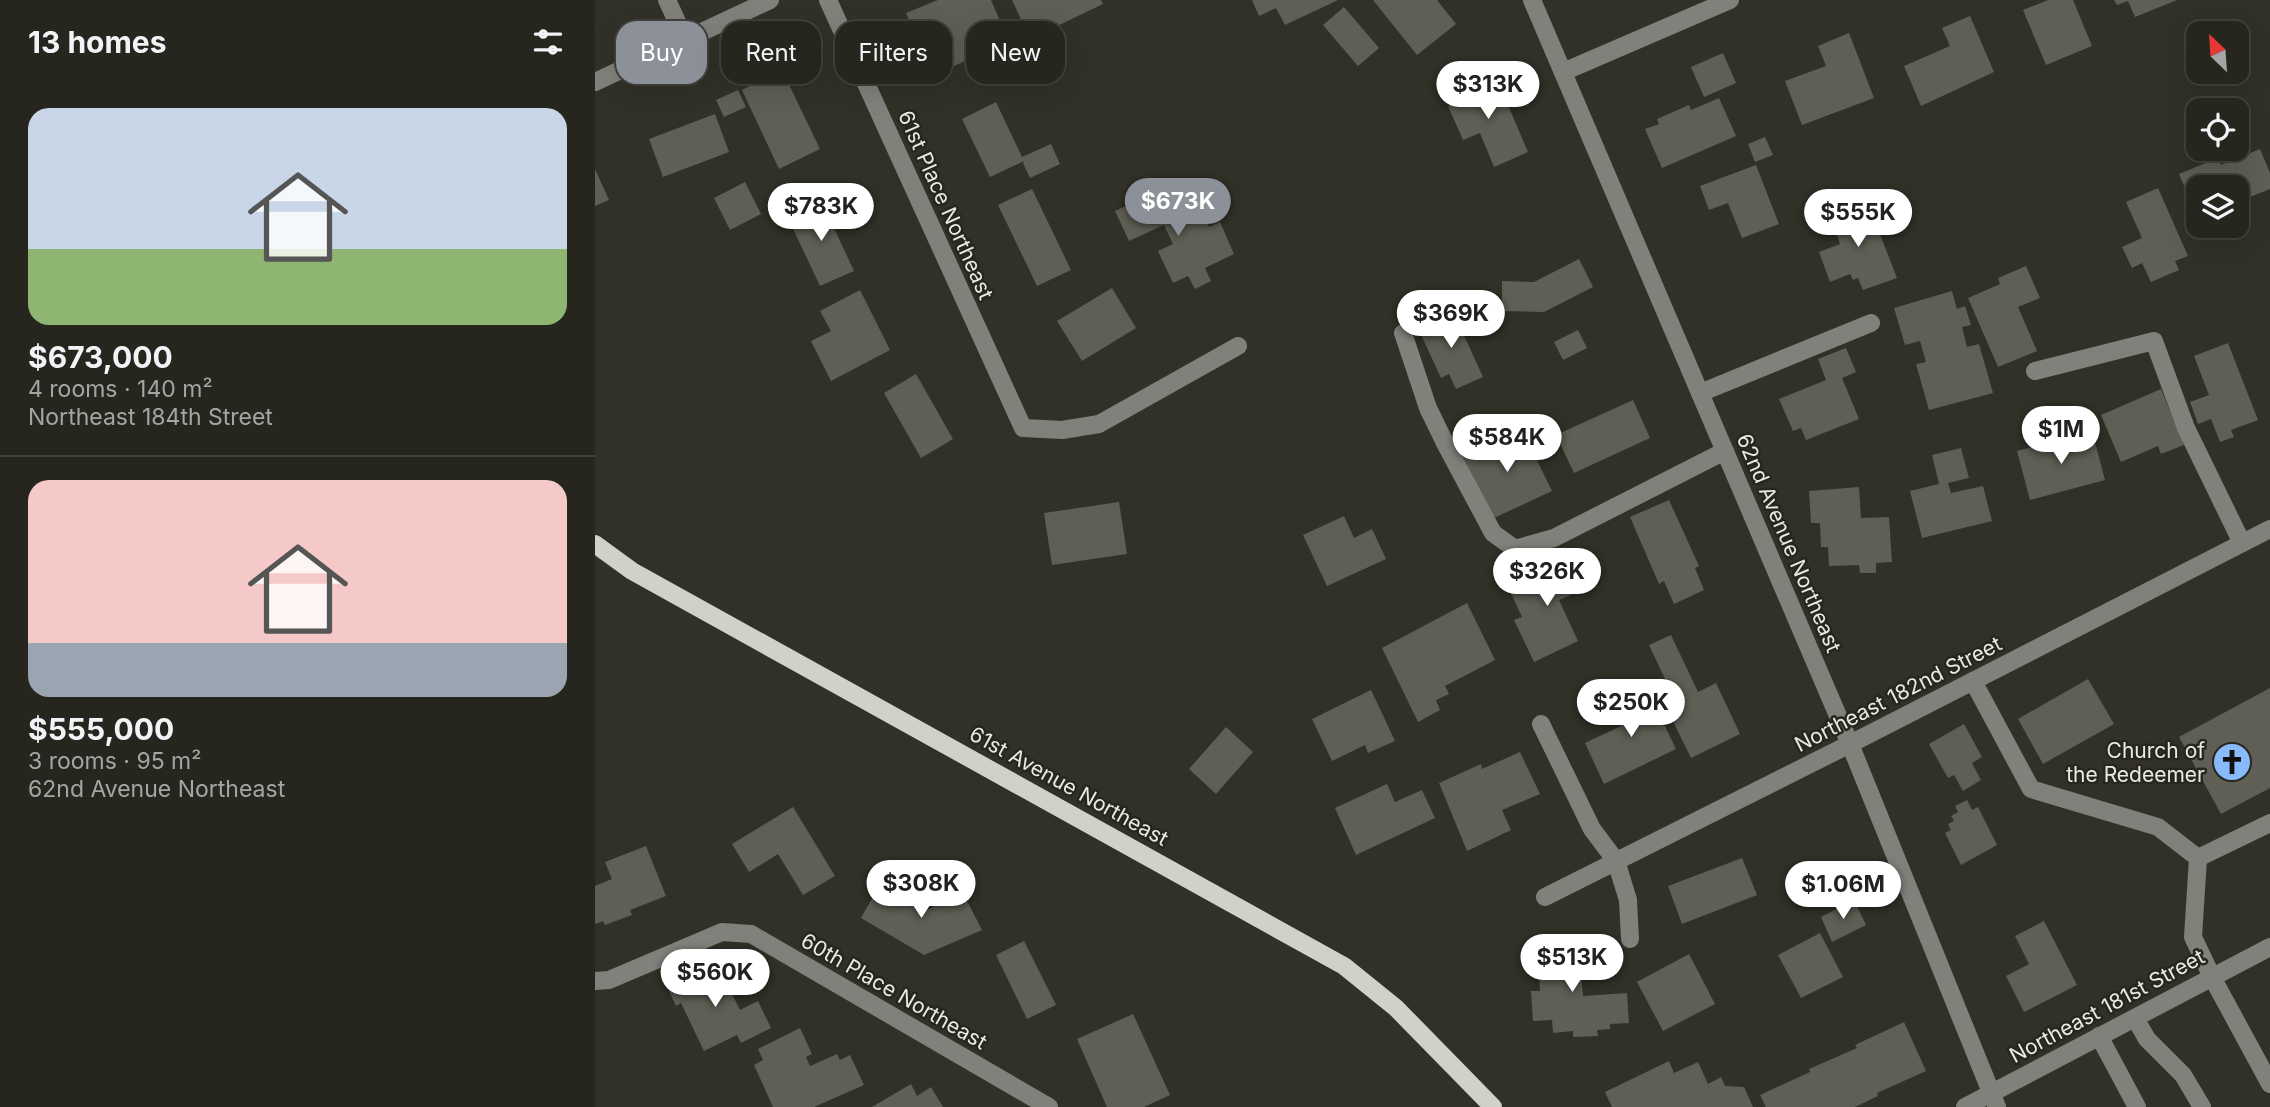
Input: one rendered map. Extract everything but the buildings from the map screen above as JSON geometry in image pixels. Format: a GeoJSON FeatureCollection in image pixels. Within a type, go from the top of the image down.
{"type":"FeatureCollection","features":[{"type":"Feature","properties":{"kind":"main road","name":"61st Avenue Northeast"},"geometry":{"type":"LineString","coordinates":[[595,544],[632,571],[1344,967],[1397,1008],[1493,1107]]}},
{"type":"Feature","properties":{"kind":"street"},"geometry":{"type":"LineString","coordinates":[[667,0],[677,21]]}},
{"type":"Feature","properties":{"kind":"street"},"geometry":{"type":"LineString","coordinates":[[707,29],[770,0]]}},
{"type":"Feature","properties":{"kind":"street","name":"61st Place Northeast"},"geometry":{"type":"LineString","coordinates":[[828,0],[1023,428],[1062,430],[1099,424],[1238,346]]}},
{"type":"Feature","properties":{"kind":"street","name":"62nd Avenue Northeast"},"geometry":{"type":"LineString","coordinates":[[1532,0],[1850,744],[1994,1100]]}},
{"type":"Feature","properties":{"kind":"street"},"geometry":{"type":"LineString","coordinates":[[1563,72],[1730,0]]}},
{"type":"Feature","properties":{"kind":"street"},"geometry":{"type":"LineString","coordinates":[[595,82],[616,72]]}},
{"type":"Feature","properties":{"kind":"street"},"geometry":{"type":"LineString","coordinates":[[1700,393],[1871,323]]}},
{"type":"Feature","properties":{"kind":"street"},"geometry":{"type":"LineString","coordinates":[[1403,333],[1428,408],[1446,445],[1493,533],[1515,549],[1554,538],[1725,452]]}},
{"type":"Feature","properties":{"kind":"street"},"geometry":{"type":"LineString","coordinates":[[2035,371],[2154,341],[2186,428],[2242,543]]}},
{"type":"Feature","properties":{"kind":"street","name":"Northeast 182nd Street"},"geometry":{"type":"LineString","coordinates":[[1545,897],[2270,529]]}},
{"type":"Feature","properties":{"kind":"street"},"geometry":{"type":"LineString","coordinates":[[1973,681],[2031,789],[2158,827],[2198,858]]}},
{"type":"Feature","properties":{"kind":"street"},"geometry":{"type":"LineString","coordinates":[[1541,724],[1592,829],[1616,861],[1628,900],[1630,939]]}},
{"type":"Feature","properties":{"kind":"street"},"geometry":{"type":"LineString","coordinates":[[2198,858],[2270,823]]}},
{"type":"Feature","properties":{"kind":"street"},"geometry":{"type":"LineString","coordinates":[[2198,858],[2193,937],[2270,1084]]}},
{"type":"Feature","properties":{"kind":"street","name":"60th Place Northeast"},"geometry":{"type":"LineString","coordinates":[[595,981],[609,981],[722,932],[751,934],[1049,1107]]}},
{"type":"Feature","properties":{"kind":"street","name":"Northeast 181st Street"},"geometry":{"type":"LineString","coordinates":[[1965,1107],[1994,1100],[2099,1036],[2269,949]]}},
{"type":"Feature","properties":{"kind":"street"},"geometry":{"type":"LineString","coordinates":[[2134,1018],[2147,1038],[2183,1075],[2202,1107]]}},
{"type":"Feature","properties":{"kind":"street"},"geometry":{"type":"LineString","coordinates":[[2099,1036],[2137,1107]]}},
{"type":"Feature","properties":{"kind":"place","name":"Church of the Redeemer"},"geometry":{"type":"Point","coordinates":[2232,762]}}]}
